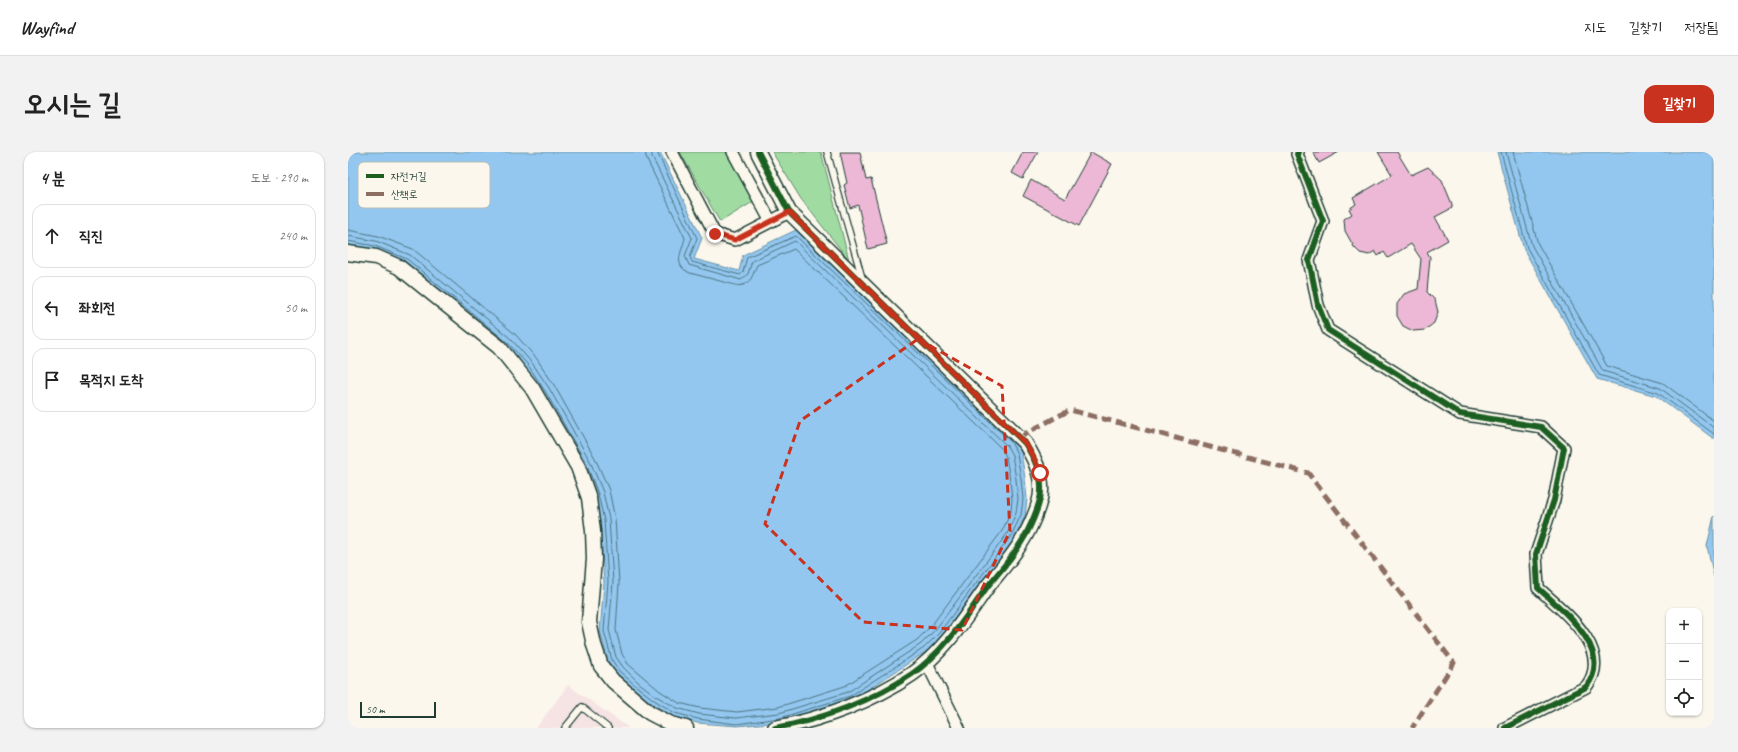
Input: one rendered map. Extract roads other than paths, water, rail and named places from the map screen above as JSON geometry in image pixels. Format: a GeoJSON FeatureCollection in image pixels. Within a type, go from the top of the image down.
{"type":"FeatureCollection","features":[{"type":"Feature","properties":{"kind":"street"},"geometry":{"type":"LineString","coordinates":[[672,152],[715,234],[735,240],[770,220],[789,212]]}},
{"type":"Feature","properties":{"kind":"street"},"geometry":{"type":"LineString","coordinates":[[733,152],[770,220]]}},
{"type":"Feature","properties":{"kind":"street"},"geometry":{"type":"LineString","coordinates":[[758,152],[789,212],[1025,443],[1034,458],[1040,473],[1042,492],[1035,514],[1022,541],[949,638],[927,663],[910,675],[844,710],[775,728]]}},
{"type":"Feature","properties":{"kind":"street"},"geometry":{"type":"LineString","coordinates":[[1298,152],[1297,154],[1323,221],[1309,260],[1318,304],[1328,330],[1460,414],[1541,426],[1564,448],[1554,500],[1536,554],[1538,588],[1569,617],[1588,641],[1594,654],[1594,672],[1592,679],[1586,687],[1505,728]]}},
{"type":"Feature","properties":{"kind":"street"},"geometry":{"type":"LineString","coordinates":[[348,253],[376,257],[399,267],[499,347],[532,388],[578,467],[589,498],[593,531],[594,559],[589,622],[594,645],[601,666],[613,681],[650,713],[671,724],[686,728]]}},
{"type":"Feature","properties":{"kind":"street"},"geometry":{"type":"LineString","coordinates":[[927,663],[959,728]]}},
{"type":"Feature","properties":{"kind":"lane"},"geometry":{"type":"LineString","coordinates":[[827,152],[864,286]]}},
{"type":"Feature","properties":{"kind":"lane"},"geometry":{"type":"LineString","coordinates":[[565,728],[582,707],[608,728]]}},
{"type":"Feature","properties":{"kind":"water"},"geometry":{"type":"Polygon","coordinates":[[[348,152],[660,152],[702,238],[694,259],[739,271],[743,255],[796,230],[1015,440],[1021,452],[1025,478],[1027,499],[1025,516],[1015,538],[942,636],[927,651],[852,700],[781,722],[737,726],[697,723],[673,716],[651,703],[632,688],[616,673],[608,661],[600,631],[604,583],[600,520],[594,495],[541,393],[464,312],[405,262],[374,250],[348,245],[348,152]]]}},
{"type":"Feature","properties":{"kind":"water"},"geometry":{"type":"Polygon","coordinates":[[[1497,152],[1714,152],[1714,439],[1656,396],[1597,379],[1524,250],[1497,152]]]}},
{"type":"Feature","properties":{"kind":"water"},"geometry":{"type":"Polygon","coordinates":[[[1714,516],[1714,577],[1707,546],[1714,516]]]}}]}
